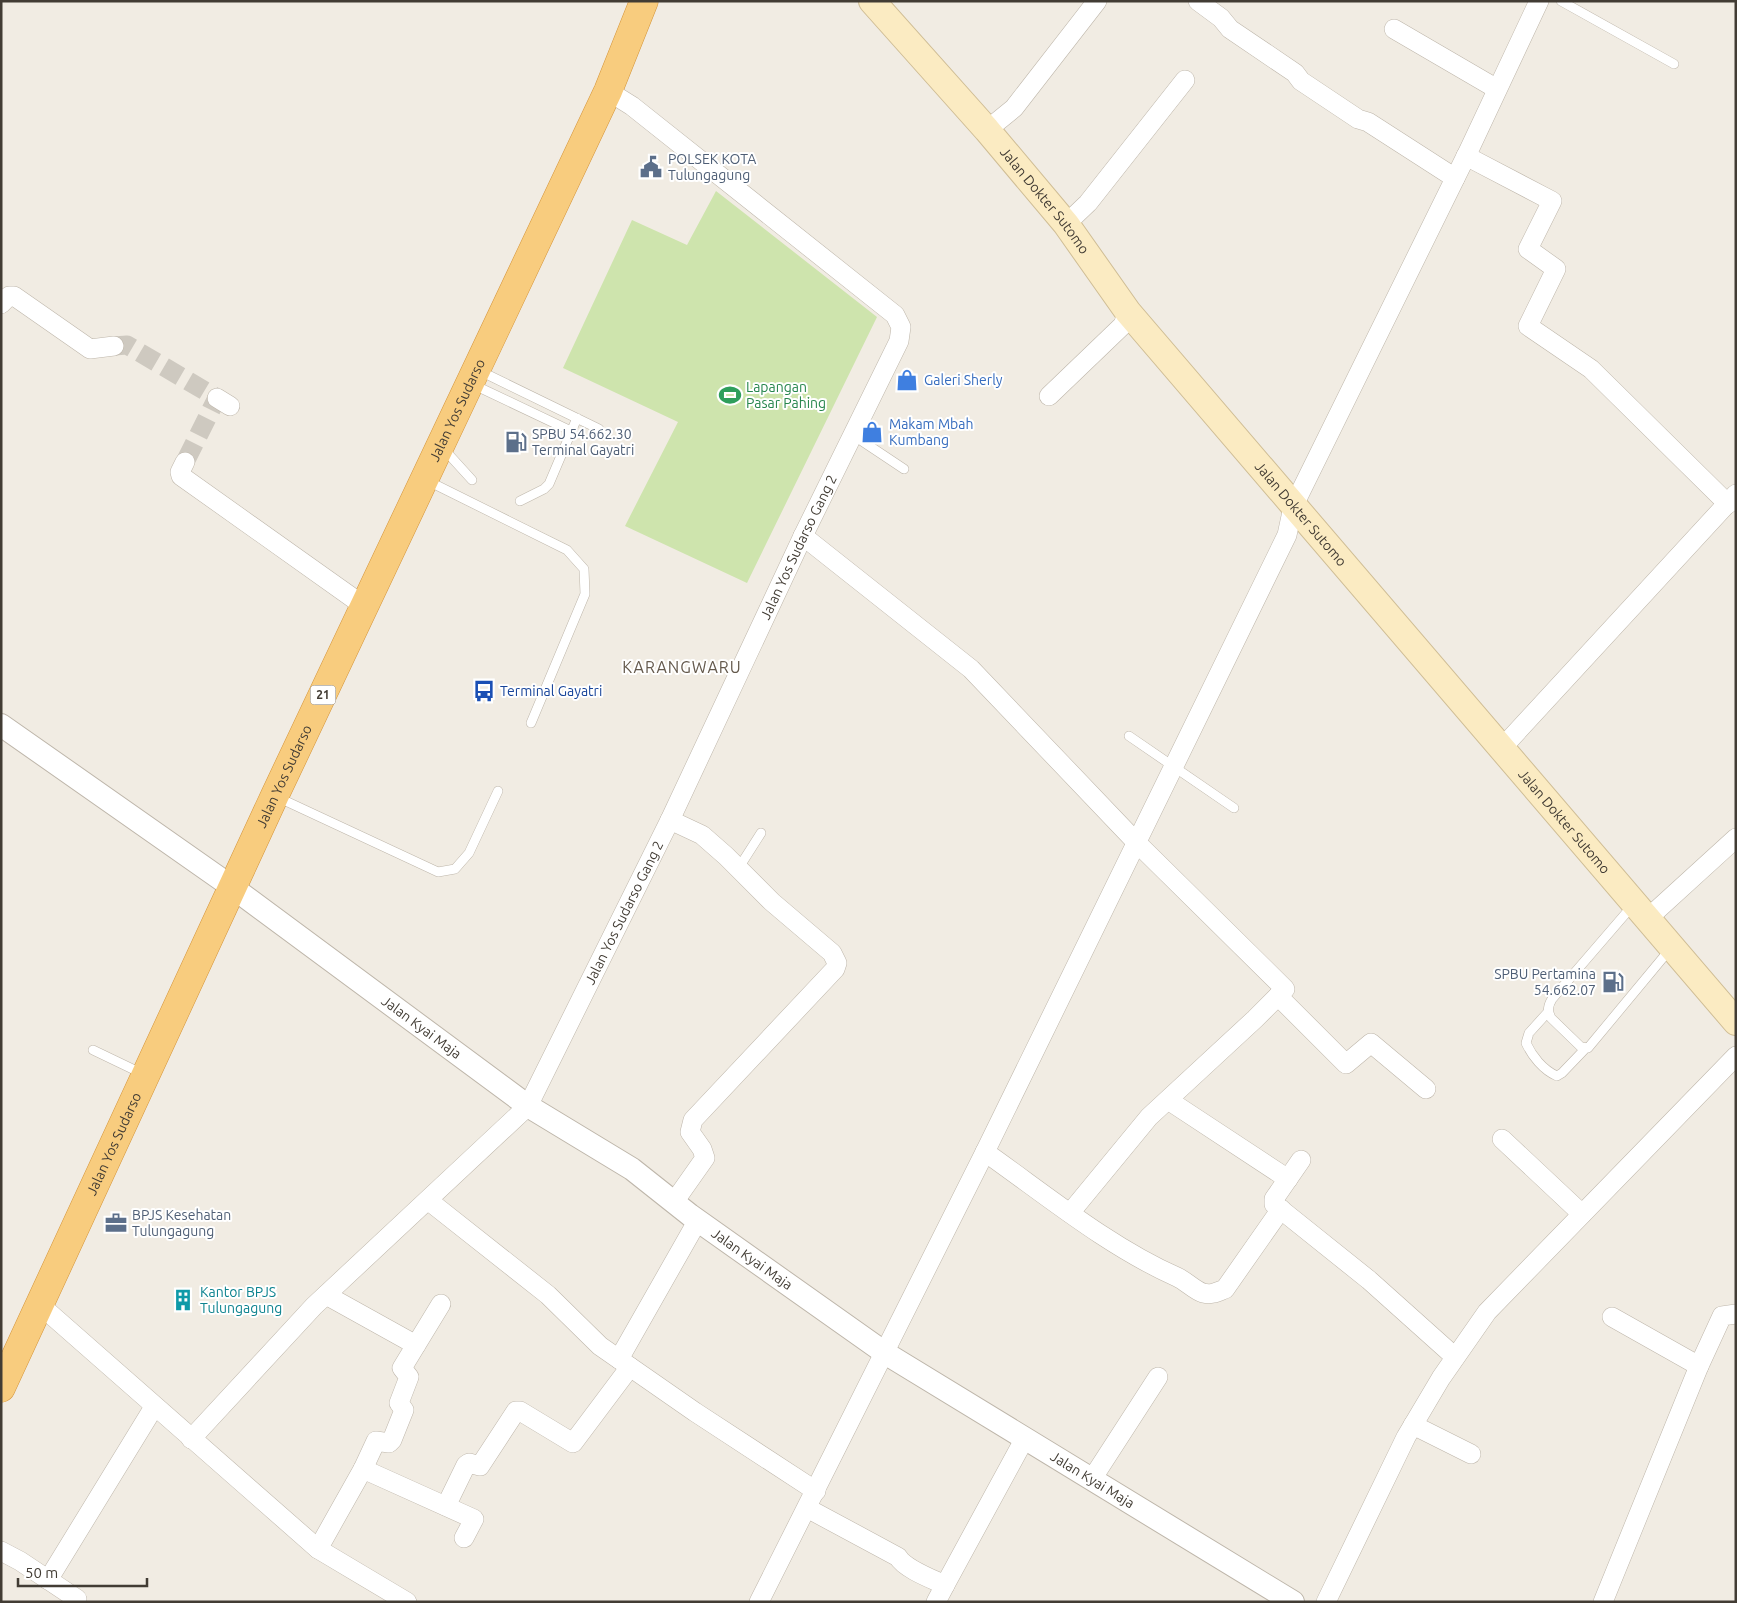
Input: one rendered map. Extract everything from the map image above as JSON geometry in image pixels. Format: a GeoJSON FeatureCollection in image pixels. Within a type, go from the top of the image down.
{"type":"FeatureCollection","features":[{"type":"Feature","properties":{"kind":"highway","name":"Jalan Yos Sudarso"},"geometry":{"type":"LineString","coordinates":[[1,1388],[275,795],[608,91],[644,1]]}},
{"type":"Feature","properties":{"kind":"main road","name":"Jalan Dokter Sutomo"},"geometry":{"type":"LineString","coordinates":[[872,1],[987,130],[1066,224],[1128,312],[1639,912],[1736,1022]]}},
{"type":"Feature","properties":{"kind":"street"},"geometry":{"type":"LineString","coordinates":[[987,130],[1014,108],[1097,1]]}},
{"type":"Feature","properties":{"kind":"street"},"geometry":{"type":"LineString","coordinates":[[1198,1],[1221,18],[1230,29],[1295,73],[1301,81],[1358,119],[1368,122],[1455,178]]}},
{"type":"Feature","properties":{"kind":"street"},"geometry":{"type":"LineString","coordinates":[[760,1602],[985,1152],[1287,535],[1294,507],[1466,156],[1539,1]]}},
{"type":"Feature","properties":{"kind":"street"},"geometry":{"type":"LineString","coordinates":[[1394,29],[1497,89]]}},
{"type":"Feature","properties":{"kind":"street"},"geometry":{"type":"LineString","coordinates":[[1066,224],[1088,203],[1185,80]]}},
{"type":"Feature","properties":{"kind":"street","name":"Jalan Yos Sudarso Gang 2"},"geometry":{"type":"LineString","coordinates":[[528,1106],[670,820],[803,536],[899,341],[901,327],[895,315],[632,106],[608,91]]}},
{"type":"Feature","properties":{"kind":"street"},"geometry":{"type":"LineString","coordinates":[[1466,156],[1552,201],[1528,249],[1556,269],[1528,326],[1592,369],[1732,499],[1501,749]]}},
{"type":"Feature","properties":{"kind":"street"},"geometry":{"type":"LineString","coordinates":[[1,304],[9,296],[14,296],[90,349],[114,346]]}},
{"type":"Feature","properties":{"kind":"street"},"geometry":{"type":"LineString","coordinates":[[1049,396],[1123,325],[1128,312]]}},
{"type":"Feature","properties":{"kind":"street"},"geometry":{"type":"LineString","coordinates":[[184,462],[180,472],[181,476],[364,606]]}},
{"type":"Feature","properties":{"kind":"street"},"geometry":{"type":"LineString","coordinates":[[803,536],[971,669],[1137,843],[1285,989],[1149,1117],[1070,1212]]}},
{"type":"Feature","properties":{"kind":"street","name":"Jalan Kyai Maja"},"geometry":{"type":"LineString","coordinates":[[1,725],[232,887],[528,1106],[632,1169],[698,1220],[885,1353],[1293,1602]]}},
{"type":"Feature","properties":{"kind":"street"},"geometry":{"type":"LineString","coordinates":[[670,820],[702,835],[772,902],[832,953],[838,963],[835,969],[693,1120],[690,1132],[702,1149],[705,1158],[674,1202]]}},
{"type":"Feature","properties":{"kind":"street"},"geometry":{"type":"LineString","coordinates":[[1639,912],[1736,838]]}},
{"type":"Feature","properties":{"kind":"street"},"geometry":{"type":"LineString","coordinates":[[1278,996],[1346,1064],[1371,1043],[1426,1089]]}},
{"type":"Feature","properties":{"kind":"street"},"geometry":{"type":"LineString","coordinates":[[1326,1602],[1413,1425],[1455,1357],[1487,1312],[1736,1056]]}},
{"type":"Feature","properties":{"kind":"street"},"geometry":{"type":"LineString","coordinates":[[1168,1100],[1288,1178]]}},
{"type":"Feature","properties":{"kind":"street"},"geometry":{"type":"LineString","coordinates":[[191,1440],[326,1295],[528,1106]]}},
{"type":"Feature","properties":{"kind":"street"},"geometry":{"type":"LineString","coordinates":[[1502,1139],[1582,1214]]}},
{"type":"Feature","properties":{"kind":"street"},"geometry":{"type":"LineString","coordinates":[[985,1152],[1070,1212],[1160,1270],[1201,1292],[1213,1294],[1225,1289],[1281,1209]]}},
{"type":"Feature","properties":{"kind":"street"},"geometry":{"type":"LineString","coordinates":[[1301,1160],[1274,1200],[1274,1204],[1369,1280],[1455,1357]]}},
{"type":"Feature","properties":{"kind":"street"},"geometry":{"type":"LineString","coordinates":[[429,1200],[548,1295],[600,1346],[816,1491]]}},
{"type":"Feature","properties":{"kind":"street"},"geometry":{"type":"LineString","coordinates":[[446,1506],[466,1465],[469,1463],[480,1466],[516,1411],[520,1411],[573,1443],[625,1363],[698,1220]]}},
{"type":"Feature","properties":{"kind":"street"},"geometry":{"type":"LineString","coordinates":[[326,1295],[416,1345]]}},
{"type":"Feature","properties":{"kind":"street"},"geometry":{"type":"LineString","coordinates":[[39,1304],[191,1440],[318,1549],[407,1602]]}},
{"type":"Feature","properties":{"kind":"street"},"geometry":{"type":"LineString","coordinates":[[318,1549],[363,1469],[376,1441],[389,1443],[392,1440],[404,1410],[399,1403],[409,1376],[402,1368],[441,1304]]}},
{"type":"Feature","properties":{"kind":"street"},"geometry":{"type":"LineString","coordinates":[[1603,1602],[1699,1366],[1722,1316],[1736,1314]]}},
{"type":"Feature","properties":{"kind":"street"},"geometry":{"type":"LineString","coordinates":[[1612,1317],[1699,1366]]}},
{"type":"Feature","properties":{"kind":"street"},"geometry":{"type":"LineString","coordinates":[[1092,1479],[1158,1377]]}},
{"type":"Feature","properties":{"kind":"street"},"geometry":{"type":"LineString","coordinates":[[48,1580],[154,1406]]}},
{"type":"Feature","properties":{"kind":"street"},"geometry":{"type":"LineString","coordinates":[[1413,1425],[1471,1454]]}},
{"type":"Feature","properties":{"kind":"street"},"geometry":{"type":"LineString","coordinates":[[936,1602],[1025,1438]]}},
{"type":"Feature","properties":{"kind":"street"},"geometry":{"type":"LineString","coordinates":[[363,1469],[474,1519],[464,1538]]}},
{"type":"Feature","properties":{"kind":"street"},"geometry":{"type":"LineString","coordinates":[[807,1508],[945,1585]]}},
{"type":"Feature","properties":{"kind":"street"},"geometry":{"type":"LineString","coordinates":[[1,1551],[20,1561],[77,1599]]}},
{"type":"Feature","properties":{"kind":"lane"},"geometry":{"type":"LineString","coordinates":[[1562,1],[1674,64]]}},
{"type":"Feature","properties":{"kind":"lane"},"geometry":{"type":"LineString","coordinates":[[473,376],[577,418],[598,429]]}},
{"type":"Feature","properties":{"kind":"lane"},"geometry":{"type":"LineString","coordinates":[[473,376],[571,431]]}},
{"type":"Feature","properties":{"kind":"lane"},"geometry":{"type":"LineString","coordinates":[[520,501],[544,489],[549,484],[577,418]]}},
{"type":"Feature","properties":{"kind":"lane"},"geometry":{"type":"LineString","coordinates":[[853,435],[904,469]]}},
{"type":"Feature","properties":{"kind":"lane"},"geometry":{"type":"LineString","coordinates":[[440,445],[472,480]]}},
{"type":"Feature","properties":{"kind":"lane"},"geometry":{"type":"LineString","coordinates":[[424,478],[567,550],[584,569],[585,594],[531,723]]}},
{"type":"Feature","properties":{"kind":"lane"},"geometry":{"type":"LineString","coordinates":[[1129,736],[1174,765],[1234,808]]}},
{"type":"Feature","properties":{"kind":"lane"},"geometry":{"type":"LineString","coordinates":[[275,795],[438,872],[455,869],[469,853],[498,791]]}},
{"type":"Feature","properties":{"kind":"lane"},"geometry":{"type":"LineString","coordinates":[[738,869],[761,833]]}},
{"type":"Feature","properties":{"kind":"lane"},"geometry":{"type":"LineString","coordinates":[[1639,912],[1552,999],[1548,1005],[1548,1012],[1529,1033],[1526,1043],[1530,1052],[1549,1072],[1557,1076],[1562,1073],[1585,1049],[1592,1046],[1671,948]]}},
{"type":"Feature","properties":{"kind":"lane"},"geometry":{"type":"LineString","coordinates":[[1548,1012],[1585,1049]]}},
{"type":"Feature","properties":{"kind":"lane"},"geometry":{"type":"LineString","coordinates":[[94,1050],[146,1075]]}},
{"type":"Feature","properties":{"kind":"green space","name":"Lapangan Pasar Pahing"},"geometry":{"type":"Polygon","coordinates":[[[716,191],[877,317],[747,583],[625,526],[678,422],[563,368],[632,220],[687,245],[716,191]]]}},
{"type":"Feature","properties":{"kind":"tunnel"},"geometry":{"type":"LineString","coordinates":[[114,346],[127,345],[217,398],[185,462]]}},
{"type":"Feature","properties":{"kind":"place","name":"POLSEK KOTA Tulungagung"},"geometry":{"type":"Point","coordinates":[651,167]}},
{"type":"Feature","properties":{"kind":"place","name":"Galeri Sherly"},"geometry":{"type":"Point","coordinates":[907,380]}},
{"type":"Feature","properties":{"kind":"place","name":"Lapangan Pasar Pahing"},"geometry":{"type":"Point","coordinates":[730,395]}},
{"type":"Feature","properties":{"kind":"place","name":"Makam Mbah Kumbang"},"geometry":{"type":"Point","coordinates":[872,432]}},
{"type":"Feature","properties":{"kind":"place","name":"SPBU 54.662.30 Terminal Gayatri"},"geometry":{"type":"Point","coordinates":[516,442]}},
{"type":"Feature","properties":{"kind":"place","name":"Terminal Gayatri"},"geometry":{"type":"Point","coordinates":[484,691]}},
{"type":"Feature","properties":{"kind":"place","name":"SPBU Pertamina 54.662.07"},"geometry":{"type":"Point","coordinates":[1613,982]}},
{"type":"Feature","properties":{"kind":"place","name":"BPJS Kesehatan Tulungagung"},"geometry":{"type":"Point","coordinates":[116,1223]}},
{"type":"Feature","properties":{"kind":"place","name":"Kantor BPJS Tulungagung"},"geometry":{"type":"Point","coordinates":[183,1300]}},
{"type":"Feature","properties":{"kind":"district","name":"KARANGWARU"},"geometry":{"type":"Point","coordinates":[682,667]}}]}
